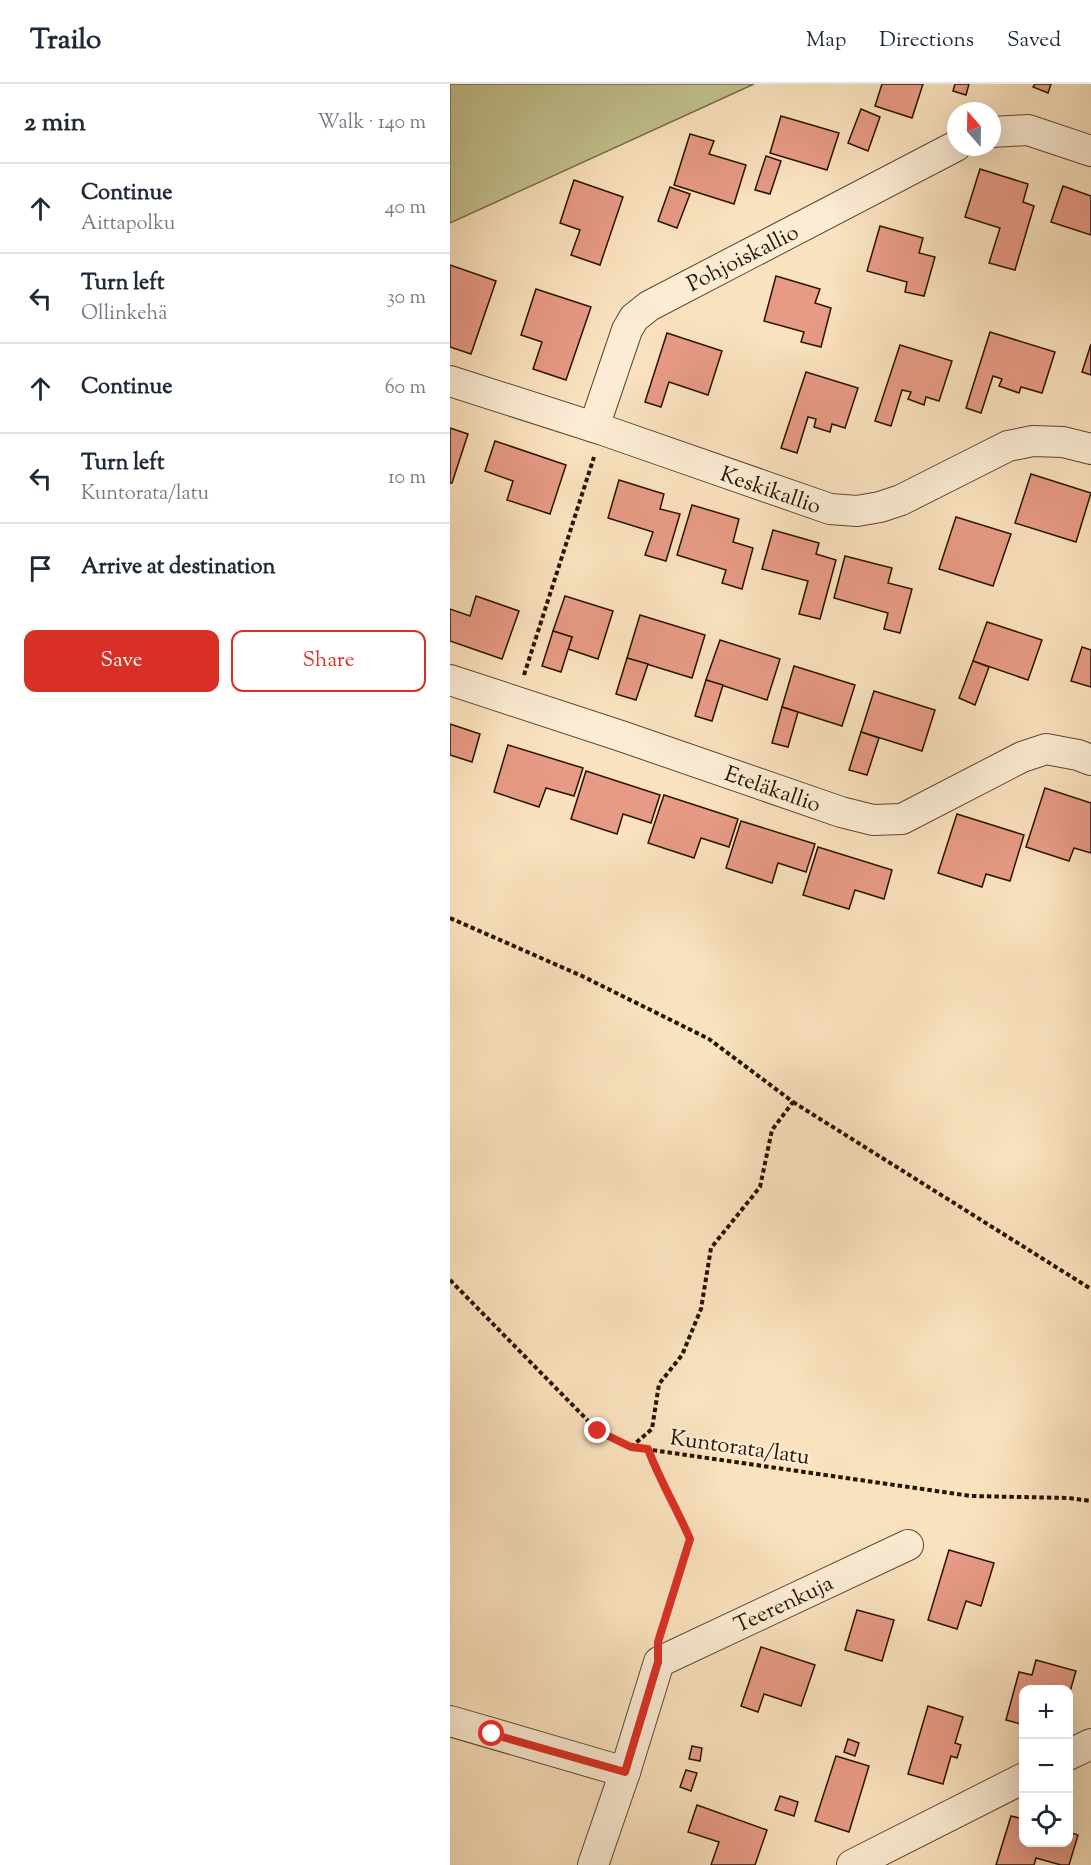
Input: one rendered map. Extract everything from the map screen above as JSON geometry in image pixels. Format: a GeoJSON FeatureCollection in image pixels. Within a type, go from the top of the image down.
{"type":"FeatureCollection","features":[{"type":"Feature","properties":{"kind":"street"},"geometry":{"type":"LineString","coordinates":[[1001,132],[1028,130],[1091,151]]}},
{"type":"Feature","properties":{"kind":"street","name":"Pohjoiskallio"},"geometry":{"type":"LineString","coordinates":[[598,428],[627,330],[634,318],[649,306],[947,151]]}},
{"type":"Feature","properties":{"kind":"street","name":"Keskikallio"},"geometry":{"type":"LineString","coordinates":[[450,381],[598,428],[830,509],[857,511],[901,500],[1008,446],[1034,441],[1091,449]]}},
{"type":"Feature","properties":{"kind":"street","name":"Eteläkallio"},"geometry":{"type":"LineString","coordinates":[[450,680],[841,812],[873,820],[902,819],[1022,757],[1046,749],[1091,760]]}},
{"type":"Feature","properties":{"kind":"street","name":"Teerenkuja"},"geometry":{"type":"LineString","coordinates":[[658,1662],[908,1545]]}},
{"type":"Feature","properties":{"kind":"street"},"geometry":{"type":"LineString","coordinates":[[593,1865],[625,1772],[658,1662]]}},
{"type":"Feature","properties":{"kind":"street"},"geometry":{"type":"LineString","coordinates":[[450,1721],[625,1772]]}},
{"type":"Feature","properties":{"kind":"street"},"geometry":{"type":"LineString","coordinates":[[1073,1753],[1091,1744]]}},
{"type":"Feature","properties":{"kind":"street"},"geometry":{"type":"LineString","coordinates":[[852,1865],[1019,1780]]}},
{"type":"Feature","properties":{"kind":"path"},"geometry":{"type":"LineString","coordinates":[[516,702],[598,428]]}},
{"type":"Feature","properties":{"kind":"path"},"geometry":{"type":"LineString","coordinates":[[450,918],[582,976],[709,1039],[793,1102],[1091,1289]]}},
{"type":"Feature","properties":{"kind":"path"},"geometry":{"type":"LineString","coordinates":[[631,1447],[652,1429],[660,1384],[682,1355],[701,1309],[711,1248],[760,1187],[772,1130],[793,1102]]}},
{"type":"Feature","properties":{"kind":"path","name":"Kuntorata/latu"},"geometry":{"type":"LineString","coordinates":[[450,1280],[598,1431],[631,1447],[971,1496],[1069,1498],[1091,1502]]}},
{"type":"Feature","properties":{"kind":"path"},"geometry":{"type":"LineString","coordinates":[[648,1449],[659,1478],[690,1539],[658,1642],[658,1662]]}},
{"type":"Feature","properties":{"kind":"green space"},"geometry":{"type":"Polygon","coordinates":[[[450,84],[754,84],[450,223],[450,84]]]}},
{"type":"Feature","properties":{"kind":"building"},"geometry":{"type":"Polygon","coordinates":[[[882,84],[923,84],[912,118],[875,106],[882,84]]]}},
{"type":"Feature","properties":{"kind":"building"},"geometry":{"type":"Polygon","coordinates":[[[955,84],[969,84],[966,95],[953,91],[955,84]]]}},
{"type":"Feature","properties":{"kind":"building"},"geometry":{"type":"Polygon","coordinates":[[[1035,84],[1051,84],[1048,93],[1033,87],[1035,84]]]}},
{"type":"Feature","properties":{"kind":"building"},"geometry":{"type":"Polygon","coordinates":[[[861,109],[880,117],[868,151],[848,143],[861,109]]]}},
{"type":"Feature","properties":{"kind":"building"},"geometry":{"type":"Polygon","coordinates":[[[781,116],[839,133],[827,170],[770,153],[781,116]]]}},
{"type":"Feature","properties":{"kind":"building"},"geometry":{"type":"Polygon","coordinates":[[[690,134],[714,141],[709,154],[746,165],[734,204],[674,185],[690,134]]]}},
{"type":"Feature","properties":{"kind":"building"},"geometry":{"type":"Polygon","coordinates":[[[766,156],[781,161],[770,194],[755,190],[766,156]]]}},
{"type":"Feature","properties":{"kind":"building"},"geometry":{"type":"Polygon","coordinates":[[[980,169],[1028,184],[1023,202],[1034,206],[1015,270],[989,263],[1000,228],[965,217],[980,169]]]}},
{"type":"Feature","properties":{"kind":"building"},"geometry":{"type":"Polygon","coordinates":[[[574,180],[623,197],[600,265],[571,255],[580,230],[560,223],[574,180]]]}},
{"type":"Feature","properties":{"kind":"building"},"geometry":{"type":"Polygon","coordinates":[[[1063,186],[1091,196],[1091,235],[1051,222],[1063,186]]]}},
{"type":"Feature","properties":{"kind":"building"},"geometry":{"type":"Polygon","coordinates":[[[670,187],[690,194],[677,228],[658,221],[670,187]]]}},
{"type":"Feature","properties":{"kind":"building"},"geometry":{"type":"Polygon","coordinates":[[[880,226],[923,238],[919,253],[935,257],[924,296],[905,292],[907,282],[867,271],[880,226]]]}},
{"type":"Feature","properties":{"kind":"building"},"geometry":{"type":"Polygon","coordinates":[[[450,265],[496,281],[471,354],[450,347],[450,265]]]}},
{"type":"Feature","properties":{"kind":"building"},"geometry":{"type":"Polygon","coordinates":[[[776,276],[820,289],[815,303],[831,308],[821,347],[801,342],[804,332],[764,321],[776,276]]]}},
{"type":"Feature","properties":{"kind":"building"},"geometry":{"type":"Polygon","coordinates":[[[536,289],[591,307],[566,380],[533,369],[542,342],[521,335],[536,289]]]}},
{"type":"Feature","properties":{"kind":"building"},"geometry":{"type":"Polygon","coordinates":[[[990,332],[1055,352],[1042,393],[1021,387],[1019,393],[999,386],[1002,379],[993,376],[981,413],[966,408],[990,332]]]}},
{"type":"Feature","properties":{"kind":"building"},"geometry":{"type":"Polygon","coordinates":[[[667,333],[722,351],[708,395],[669,382],[661,407],[645,402],[667,333]]]}},
{"type":"Feature","properties":{"kind":"building"},"geometry":{"type":"Polygon","coordinates":[[[1091,344],[1091,375],[1082,372],[1091,344]]]}},
{"type":"Feature","properties":{"kind":"building"},"geometry":{"type":"Polygon","coordinates":[[[900,345],[952,361],[939,401],[926,397],[924,405],[908,399],[911,392],[902,390],[891,426],[875,421],[900,345]]]}},
{"type":"Feature","properties":{"kind":"building"},"geometry":{"type":"Polygon","coordinates":[[[806,372],[858,388],[845,428],[832,424],[830,432],[814,427],[816,419],[808,417],[797,453],[781,448],[806,372]]]}},
{"type":"Feature","properties":{"kind":"building"},"geometry":{"type":"Polygon","coordinates":[[[450,428],[468,434],[452,483],[450,483],[450,428]]]}},
{"type":"Feature","properties":{"kind":"building"},"geometry":{"type":"Polygon","coordinates":[[[495,441],[566,465],[550,514],[507,500],[513,481],[485,471],[495,441]]]}},
{"type":"Feature","properties":{"kind":"building"},"geometry":{"type":"Polygon","coordinates":[[[1031,474],[1091,493],[1076,542],[1015,523],[1031,474]]]}},
{"type":"Feature","properties":{"kind":"building"},"geometry":{"type":"Polygon","coordinates":[[[619,480],[664,494],[660,509],[680,514],[666,561],[645,555],[653,532],[608,518],[619,480]]]}},
{"type":"Feature","properties":{"kind":"building"},"geometry":{"type":"Polygon","coordinates":[[[692,505],[739,519],[733,542],[753,548],[742,589],[722,583],[726,570],[677,555],[692,505]]]}},
{"type":"Feature","properties":{"kind":"building"},"geometry":{"type":"Polygon","coordinates":[[[956,517],[1011,534],[993,586],[939,569],[956,517]]]}},
{"type":"Feature","properties":{"kind":"building"},"geometry":{"type":"Polygon","coordinates":[[[773,530],[819,543],[816,554],[836,560],[820,619],[799,614],[808,581],[762,569],[773,530]]]}},
{"type":"Feature","properties":{"kind":"building"},"geometry":{"type":"Polygon","coordinates":[[[845,556],[892,568],[888,583],[912,589],[900,633],[884,629],[888,613],[834,598],[845,556]]]}},
{"type":"Feature","properties":{"kind":"building"},"geometry":{"type":"Polygon","coordinates":[[[476,596],[519,611],[502,659],[450,641],[450,609],[470,616],[476,596]]]}},
{"type":"Feature","properties":{"kind":"building"},"geometry":{"type":"Polygon","coordinates":[[[565,596],[613,611],[598,659],[568,649],[572,637],[553,631],[565,596]]]}},
{"type":"Feature","properties":{"kind":"building"},"geometry":{"type":"Polygon","coordinates":[[[640,615],[705,635],[692,678],[627,658],[640,615]]]}},
{"type":"Feature","properties":{"kind":"building"},"geometry":{"type":"Polygon","coordinates":[[[987,622],[1042,640],[1028,680],[973,661],[987,622]]]}},
{"type":"Feature","properties":{"kind":"building"},"geometry":{"type":"Polygon","coordinates":[[[553,631],[572,637],[561,672],[542,666],[553,631]]]}},
{"type":"Feature","properties":{"kind":"building"},"geometry":{"type":"Polygon","coordinates":[[[720,640],[780,659],[767,700],[706,680],[720,640]]]}},
{"type":"Feature","properties":{"kind":"building"},"geometry":{"type":"Polygon","coordinates":[[[1082,647],[1091,650],[1091,687],[1071,681],[1082,647]]]}},
{"type":"Feature","properties":{"kind":"building"},"geometry":{"type":"Polygon","coordinates":[[[627,658],[648,664],[636,700],[616,694],[627,658]]]}},
{"type":"Feature","properties":{"kind":"building"},"geometry":{"type":"Polygon","coordinates":[[[973,661],[989,667],[975,705],[959,698],[973,661]]]}},
{"type":"Feature","properties":{"kind":"building"},"geometry":{"type":"Polygon","coordinates":[[[794,666],[855,685],[842,726],[782,707],[794,666]]]}},
{"type":"Feature","properties":{"kind":"building"},"geometry":{"type":"Polygon","coordinates":[[[706,680],[723,685],[712,721],[695,716],[706,680]]]}},
{"type":"Feature","properties":{"kind":"building"},"geometry":{"type":"Polygon","coordinates":[[[874,691],[935,710],[922,751],[861,732],[874,691]]]}},
{"type":"Feature","properties":{"kind":"building"},"geometry":{"type":"Polygon","coordinates":[[[782,707],[798,712],[788,747],[772,743],[782,707]]]}},
{"type":"Feature","properties":{"kind":"building"},"geometry":{"type":"Polygon","coordinates":[[[450,724],[480,734],[472,762],[450,755],[450,724]]]}},
{"type":"Feature","properties":{"kind":"building"},"geometry":{"type":"Polygon","coordinates":[[[861,732],[879,738],[867,775],[849,770],[861,732]]]}},
{"type":"Feature","properties":{"kind":"building"},"geometry":{"type":"Polygon","coordinates":[[[508,745],[583,768],[574,796],[546,788],[539,807],[494,792],[508,745]]]}},
{"type":"Feature","properties":{"kind":"building"},"geometry":{"type":"Polygon","coordinates":[[[586,771],[660,795],[651,823],[623,814],[617,834],[571,819],[586,771]]]}},
{"type":"Feature","properties":{"kind":"building"},"geometry":{"type":"Polygon","coordinates":[[[1045,788],[1091,803],[1091,853],[1074,848],[1069,861],[1026,847],[1045,788]]]}},
{"type":"Feature","properties":{"kind":"building"},"geometry":{"type":"Polygon","coordinates":[[[664,795],[738,819],[729,847],[701,838],[694,858],[648,843],[664,795]]]}},
{"type":"Feature","properties":{"kind":"building"},"geometry":{"type":"Polygon","coordinates":[[[957,814],[1024,835],[1010,881],[986,874],[982,887],[938,873],[957,814]]]}},
{"type":"Feature","properties":{"kind":"building"},"geometry":{"type":"Polygon","coordinates":[[[741,821],[815,844],[806,872],[778,863],[772,883],[726,868],[741,821]]]}},
{"type":"Feature","properties":{"kind":"building"},"geometry":{"type":"Polygon","coordinates":[[[818,847],[892,870],[884,899],[855,890],[849,909],[803,895],[818,847]]]}},
{"type":"Feature","properties":{"kind":"building"},"geometry":{"type":"Polygon","coordinates":[[[949,1550],[994,1563],[981,1606],[966,1601],[957,1629],[928,1620],[949,1550]]]}},
{"type":"Feature","properties":{"kind":"building"},"geometry":{"type":"Polygon","coordinates":[[[857,1610],[894,1620],[882,1661],[845,1650],[857,1610]]]}},
{"type":"Feature","properties":{"kind":"building"},"geometry":{"type":"Polygon","coordinates":[[[761,1647],[815,1665],[801,1706],[764,1694],[758,1712],[741,1706],[761,1647]]]}},
{"type":"Feature","properties":{"kind":"building"},"geometry":{"type":"Polygon","coordinates":[[[1036,1660],[1076,1671],[1072,1685],[1019,1685],[1019,1724],[1006,1720],[1019,1672],[1032,1675],[1036,1660]]]}},
{"type":"Feature","properties":{"kind":"building"},"geometry":{"type":"Polygon","coordinates":[[[928,1706],[963,1717],[955,1743],[961,1745],[957,1758],[951,1756],[943,1784],[908,1774],[928,1706]]]}},
{"type":"Feature","properties":{"kind":"building"},"geometry":{"type":"Polygon","coordinates":[[[848,1739],[859,1743],[855,1756],[844,1752],[848,1739]]]}},
{"type":"Feature","properties":{"kind":"building"},"geometry":{"type":"Polygon","coordinates":[[[692,1746],[702,1748],[700,1761],[689,1759],[692,1746]]]}},
{"type":"Feature","properties":{"kind":"building"},"geometry":{"type":"Polygon","coordinates":[[[836,1756],[869,1766],[849,1832],[815,1821],[836,1756]]]}},
{"type":"Feature","properties":{"kind":"building"},"geometry":{"type":"Polygon","coordinates":[[[686,1770],[697,1773],[691,1791],[680,1787],[686,1770]]]}},
{"type":"Feature","properties":{"kind":"building"},"geometry":{"type":"Polygon","coordinates":[[[780,1796],[798,1802],[794,1816],[775,1810],[780,1796]]]}},
{"type":"Feature","properties":{"kind":"building"},"geometry":{"type":"Polygon","coordinates":[[[697,1805],[767,1830],[755,1865],[711,1865],[719,1842],[688,1832],[697,1805]]]}},
{"type":"Feature","properties":{"kind":"building"},"geometry":{"type":"Polygon","coordinates":[[[1011,1816],[1019,1818],[1019,1847],[1073,1847],[1073,1834],[1078,1835],[1069,1865],[1036,1858],[1034,1865],[996,1865],[1011,1816]]]}},
{"type":"Feature","properties":{"kind":"route"},"geometry":{"type":"LineString","coordinates":[[492,1734],[625,1772],[658,1662],[658,1642],[690,1539],[659,1478],[648,1449],[631,1447],[598,1431]]}}]}
